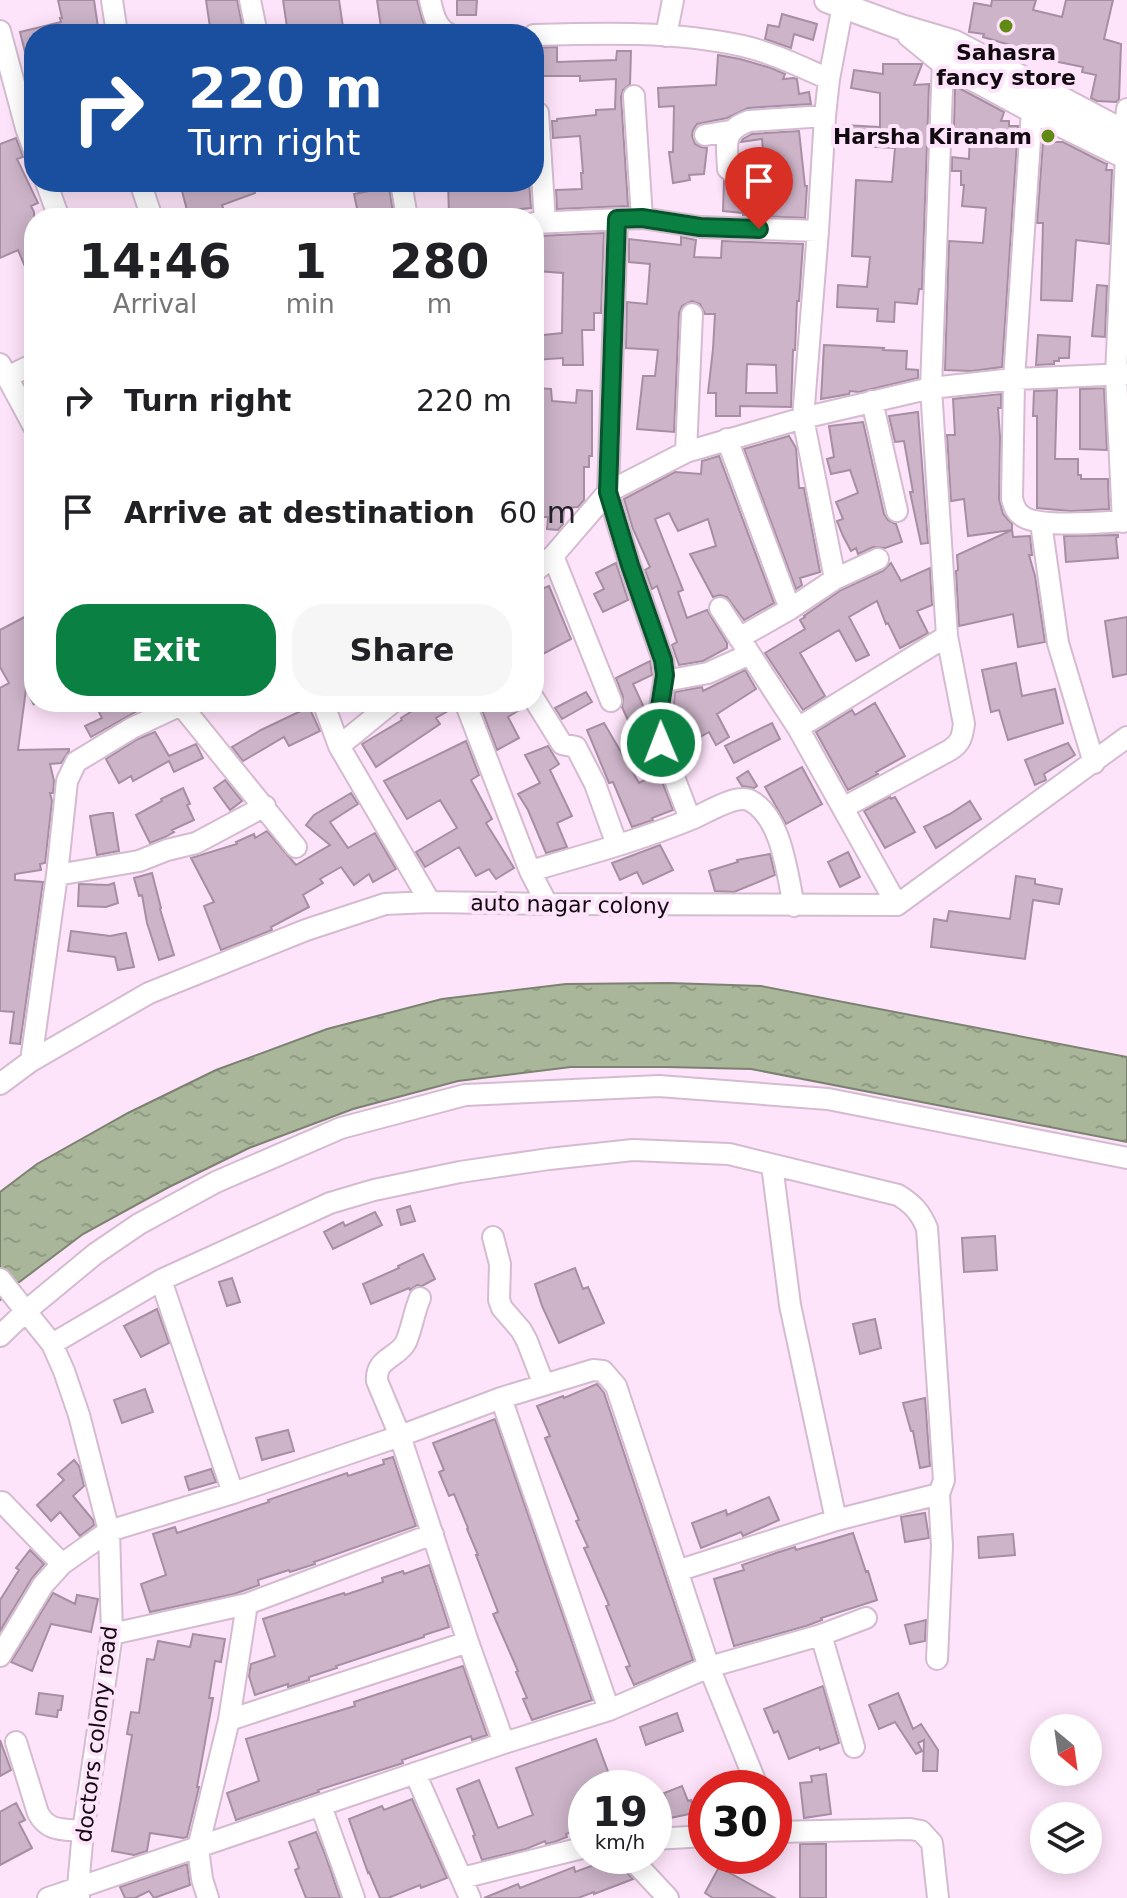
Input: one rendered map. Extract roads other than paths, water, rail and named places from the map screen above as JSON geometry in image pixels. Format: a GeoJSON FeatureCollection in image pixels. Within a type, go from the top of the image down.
{"type":"FeatureCollection","features":[{"type":"Feature","properties":{"kind":"street"},"geometry":{"type":"LineString","coordinates":[[250,0],[255,24]]}},
{"type":"Feature","properties":{"kind":"street"},"geometry":{"type":"LineString","coordinates":[[430,0],[438,24]]}},
{"type":"Feature","properties":{"kind":"street"},"geometry":{"type":"LineString","coordinates":[[666,36],[673,0]]}},
{"type":"Feature","properties":{"kind":"street"},"geometry":{"type":"LineString","coordinates":[[117,24],[118,1]]}},
{"type":"Feature","properties":{"kind":"street"},"geometry":{"type":"LineString","coordinates":[[835,579],[803,418],[825,116],[838,2],[901,27],[955,43],[1126,138]]}},
{"type":"Feature","properties":{"kind":"street"},"geometry":{"type":"LineString","coordinates":[[901,27],[943,62],[1032,110],[1126,138]]}},
{"type":"Feature","properties":{"kind":"street"},"geometry":{"type":"LineString","coordinates":[[0,31],[24,121]]}},
{"type":"Feature","properties":{"kind":"street"},"geometry":{"type":"LineString","coordinates":[[544,35],[602,33],[699,38],[745,47],[829,79]]}},
{"type":"Feature","properties":{"kind":"street"},"geometry":{"type":"LineString","coordinates":[[843,808],[958,744],[963,736],[964,724],[947,636],[931,388],[943,62]]}},
{"type":"Feature","properties":{"kind":"street"},"geometry":{"type":"LineString","coordinates":[[634,96],[642,218]]}},
{"type":"Feature","properties":{"kind":"street"},"geometry":{"type":"LineString","coordinates":[[1032,110],[1014,379],[1012,499],[1015,509],[1023,518],[1041,523],[1125,522],[1122,375],[1126,138]]}},
{"type":"Feature","properties":{"kind":"street"},"geometry":{"type":"LineString","coordinates":[[705,135],[730,131],[749,121],[825,116]]}},
{"type":"Feature","properties":{"kind":"street"},"geometry":{"type":"LineString","coordinates":[[728,169],[727,141],[730,131]]}},
{"type":"Feature","properties":{"kind":"street"},"geometry":{"type":"LineString","coordinates":[[544,222],[642,218],[700,227],[818,231]]}},
{"type":"Feature","properties":{"kind":"street"},"geometry":{"type":"LineString","coordinates":[[617,219],[608,492],[663,660],[665,681],[657,726],[690,819]]}},
{"type":"Feature","properties":{"kind":"street"},"geometry":{"type":"LineString","coordinates":[[686,452],[692,314]]}},
{"type":"Feature","properties":{"kind":"street"},"geometry":{"type":"LineString","coordinates":[[24,366],[4,370],[24,408]]}},
{"type":"Feature","properties":{"kind":"street"},"geometry":{"type":"LineString","coordinates":[[544,564],[608,492],[686,452],[803,418],[931,388],[1014,379],[1122,375]]}},
{"type":"Feature","properties":{"kind":"street"},"geometry":{"type":"LineString","coordinates":[[872,401],[897,511]]}},
{"type":"Feature","properties":{"kind":"street"},"geometry":{"type":"LineString","coordinates":[[727,439],[790,609]]}},
{"type":"Feature","properties":{"kind":"street"},"geometry":{"type":"LineString","coordinates":[[1041,523],[1058,643],[1094,763]]}},
{"type":"Feature","properties":{"kind":"street"},"geometry":{"type":"LineString","coordinates":[[553,556],[611,701]]}},
{"type":"Feature","properties":{"kind":"street"},"geometry":{"type":"LineString","coordinates":[[665,681],[708,673],[790,609],[835,579],[878,559]]}},
{"type":"Feature","properties":{"kind":"street"},"geometry":{"type":"LineString","coordinates":[[720,608],[798,728],[897,905],[1127,737]]}},
{"type":"Feature","properties":{"kind":"street"},"geometry":{"type":"LineString","coordinates":[[798,728],[947,636]]}},
{"type":"Feature","properties":{"kind":"street"},"geometry":{"type":"LineString","coordinates":[[31,1061],[67,781],[76,762],[163,712]]}},
{"type":"Feature","properties":{"kind":"street"},"geometry":{"type":"LineString","coordinates":[[187,712],[296,847]]}},
{"type":"Feature","properties":{"kind":"street"},"geometry":{"type":"LineString","coordinates":[[327,712],[339,746],[430,902]]}},
{"type":"Feature","properties":{"kind":"street"},"geometry":{"type":"LineString","coordinates":[[339,746],[381,712]]}},
{"type":"Feature","properties":{"kind":"street"},"geometry":{"type":"LineString","coordinates":[[469,712],[530,871],[547,904]]}},
{"type":"Feature","properties":{"kind":"street"},"geometry":{"type":"LineString","coordinates":[[542,712],[562,744],[576,747],[595,784],[617,845]]}},
{"type":"Feature","properties":{"kind":"street"},"geometry":{"type":"LineString","coordinates":[[530,871],[617,845],[690,819],[737,798],[748,799],[766,815],[779,840],[794,906]]}},
{"type":"Feature","properties":{"kind":"street"},"geometry":{"type":"LineString","coordinates":[[57,875],[139,861],[196,843],[265,806]]}},
{"type":"Feature","properties":{"kind":"street","name":"auto nagar colony"},"geometry":{"type":"LineString","coordinates":[[0,1084],[31,1061],[149,993],[306,930],[385,904],[897,905]]}},
{"type":"Feature","properties":{"kind":"street"},"geometry":{"type":"LineString","coordinates":[[0,1336],[22,1306],[139,1224],[216,1182],[341,1128],[465,1095],[659,1086],[828,1099],[1127,1158]]}},
{"type":"Feature","properties":{"kind":"street"},"geometry":{"type":"LineString","coordinates":[[52,1344],[161,1280],[330,1203],[374,1190],[460,1172],[633,1150],[729,1154],[898,1195],[913,1205],[927,1228],[944,1480],[939,1494],[942,1546],[937,1659]]}},
{"type":"Feature","properties":{"kind":"street"},"geometry":{"type":"LineString","coordinates":[[772,1165],[790,1305],[836,1520]]}},
{"type":"Feature","properties":{"kind":"street"},"geometry":{"type":"LineString","coordinates":[[493,1237],[500,1264],[499,1300],[527,1341],[544,1385]]}},
{"type":"Feature","properties":{"kind":"street","name":"doctors colony road"},"geometry":{"type":"LineString","coordinates":[[0,1279],[52,1344],[64,1371],[79,1415],[109,1531],[112,1634],[83,1831],[79,1892]]}},
{"type":"Feature","properties":{"kind":"street"},"geometry":{"type":"LineString","coordinates":[[161,1280],[233,1493]]}},
{"type":"Feature","properties":{"kind":"street"},"geometry":{"type":"LineString","coordinates":[[420,1298],[406,1340],[381,1365],[376,1374],[377,1381],[400,1436],[504,1743]]}},
{"type":"Feature","properties":{"kind":"street"},"geometry":{"type":"LineString","coordinates":[[0,1656],[43,1585],[62,1564],[109,1531],[233,1493],[501,1398],[593,1370],[603,1371],[616,1386],[709,1667],[751,1770]]}},
{"type":"Feature","properties":{"kind":"street"},"geometry":{"type":"LineString","coordinates":[[501,1398],[609,1710]]}},
{"type":"Feature","properties":{"kind":"street"},"geometry":{"type":"LineString","coordinates":[[677,1571],[836,1520],[939,1494]]}},
{"type":"Feature","properties":{"kind":"street"},"geometry":{"type":"LineString","coordinates":[[2,1502],[62,1564]]}},
{"type":"Feature","properties":{"kind":"street"},"geometry":{"type":"LineString","coordinates":[[112,1634],[247,1604],[433,1534]]}},
{"type":"Feature","properties":{"kind":"street"},"geometry":{"type":"LineString","coordinates":[[208,1898],[198,1848],[229,1720],[247,1604]]}},
{"type":"Feature","properties":{"kind":"street"},"geometry":{"type":"LineString","coordinates":[[48,1898],[79,1892],[415,1773],[609,1710],[709,1667],[821,1635],[866,1618]]}},
{"type":"Feature","properties":{"kind":"street"},"geometry":{"type":"LineString","coordinates":[[821,1635],[854,1747]]}},
{"type":"Feature","properties":{"kind":"street"},"geometry":{"type":"LineString","coordinates":[[229,1720],[468,1642]]}},
{"type":"Feature","properties":{"kind":"street"},"geometry":{"type":"LineString","coordinates":[[16,1742],[43,1822],[48,1827],[83,1831]]}},
{"type":"Feature","properties":{"kind":"street"},"geometry":{"type":"LineString","coordinates":[[415,1773],[470,1898]]}},
{"type":"Feature","properties":{"kind":"street"},"geometry":{"type":"LineString","coordinates":[[321,1806],[354,1898]]}},
{"type":"Feature","properties":{"kind":"street"},"geometry":{"type":"LineString","coordinates":[[792,1830],[921,1831],[932,1843],[938,1898]]}},
{"type":"Feature","properties":{"kind":"street"},"geometry":{"type":"LineString","coordinates":[[462,1878],[568,1852]]}},
{"type":"Feature","properties":{"kind":"street"},"geometry":{"type":"LineString","coordinates":[[646,1874],[668,1898]]}},
{"type":"Feature","properties":{"kind":"water"},"geometry":{"type":"Polygon","coordinates":[[[566,984],[761,986],[1127,1057],[1127,1142],[751,1069],[571,1067],[458,1081],[353,1109],[249,1148],[83,1234],[0,1300],[0,1192],[37,1164],[128,1113],[216,1070],[327,1029],[442,999],[566,984]]]}},
{"type":"Feature","properties":{"kind":"place","name":"Sahasra fancy store"},"geometry":{"type":"Point","coordinates":[1006,26]}},
{"type":"Feature","properties":{"kind":"place","name":"Harsha Kiranam"},"geometry":{"type":"Point","coordinates":[1048,136]}}]}
